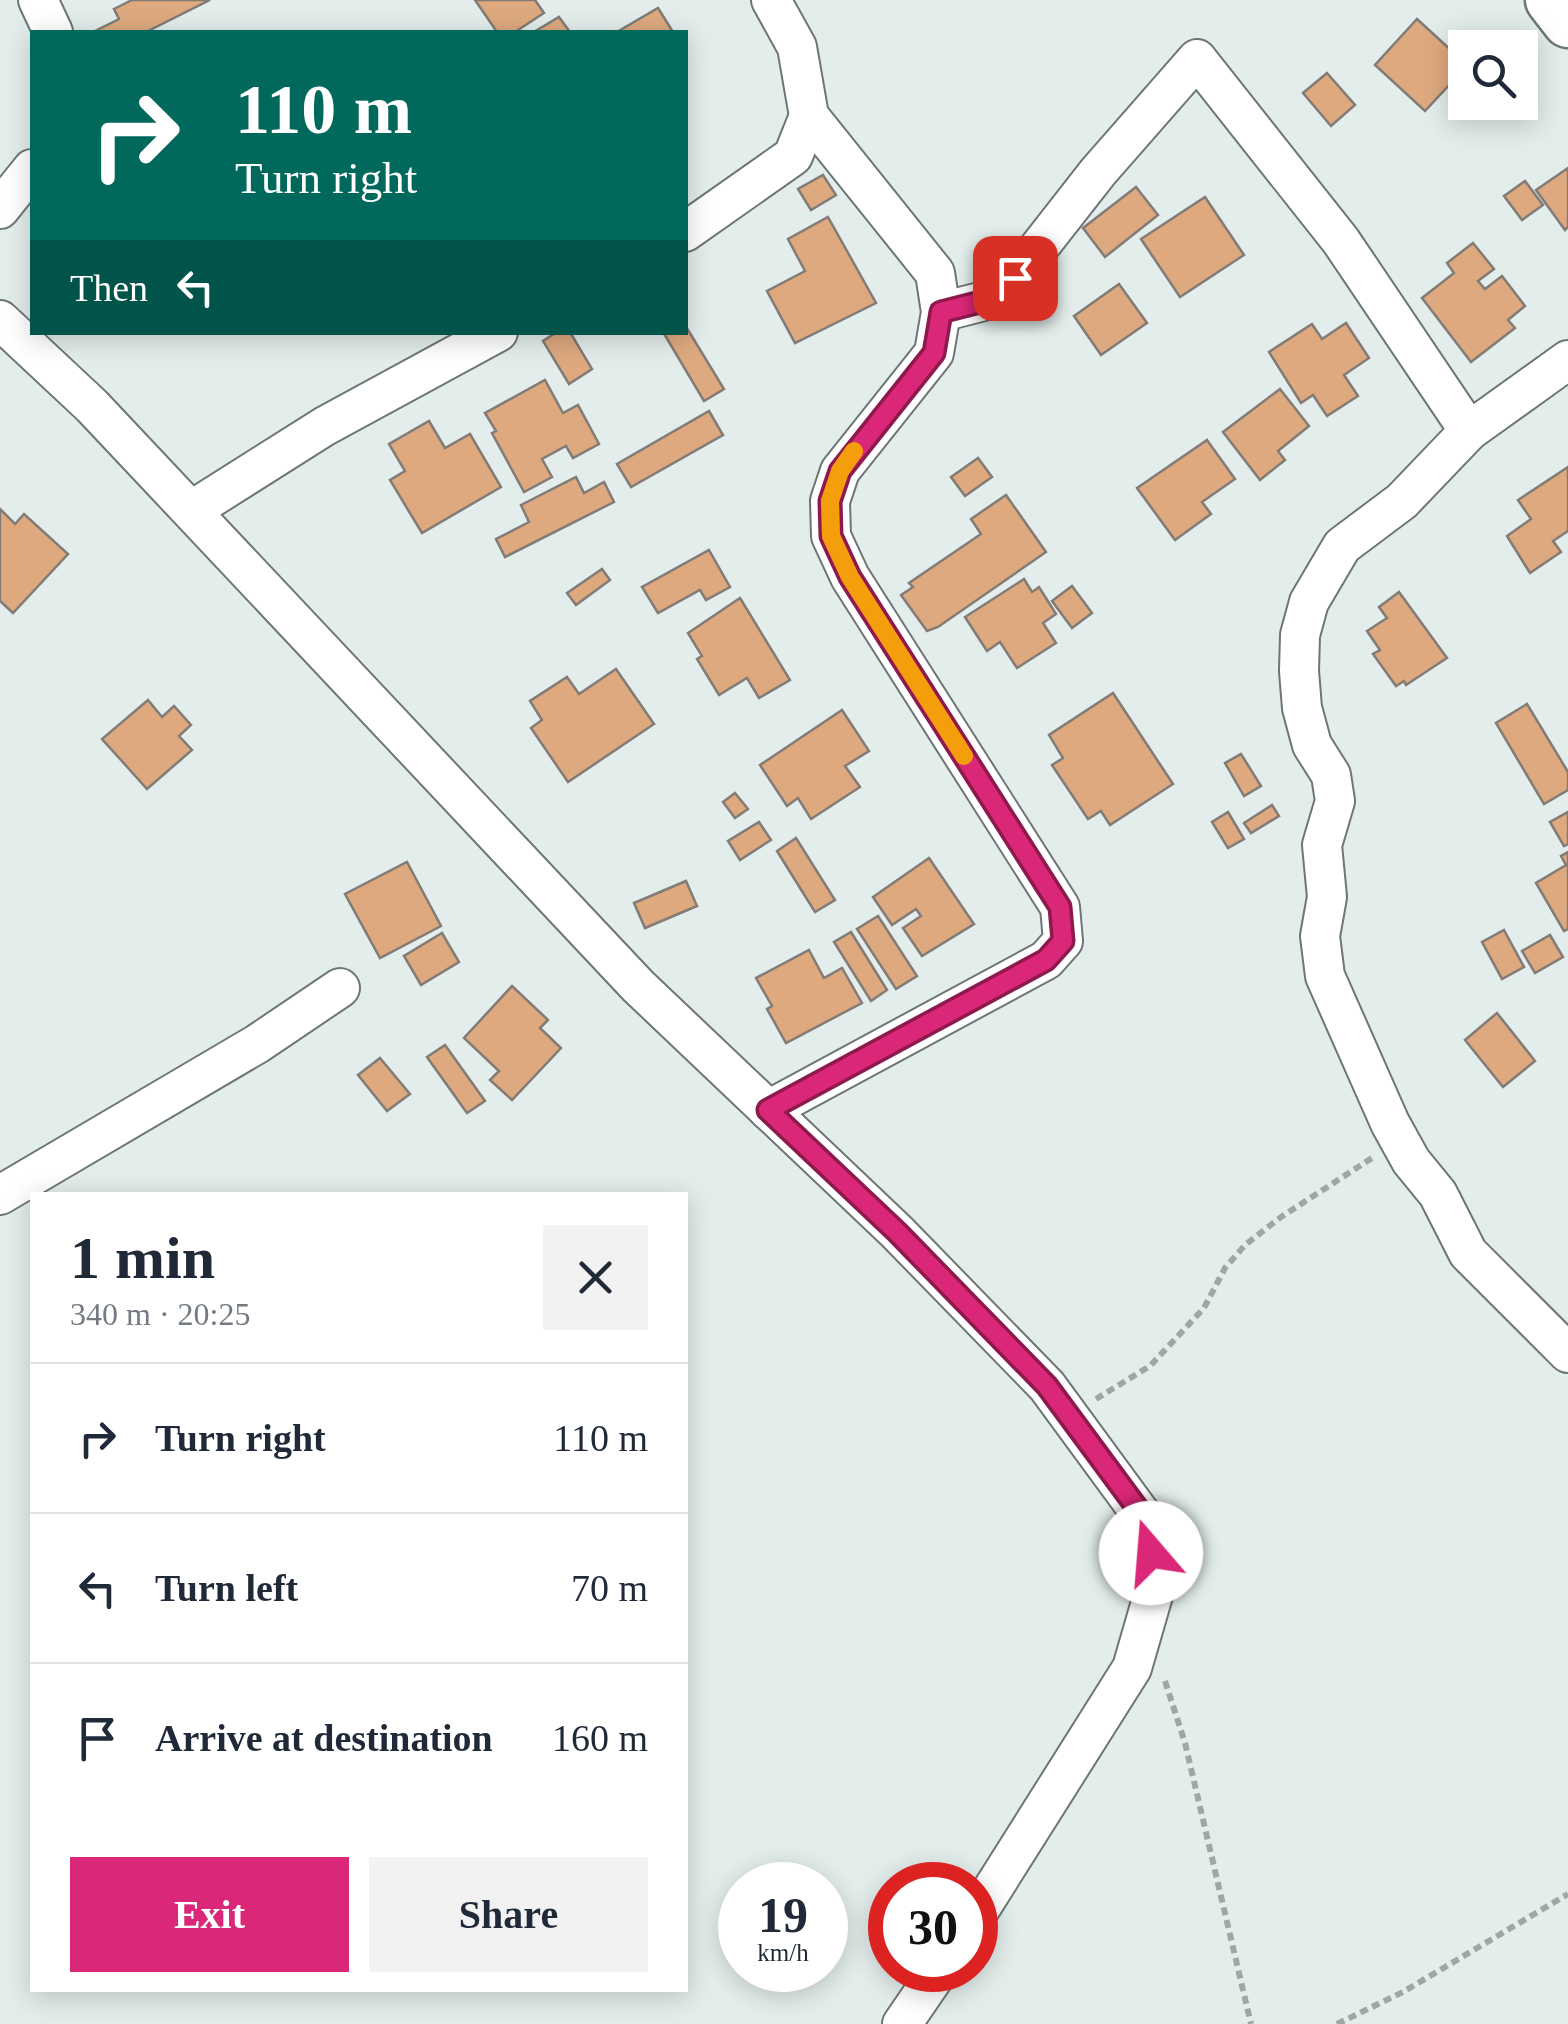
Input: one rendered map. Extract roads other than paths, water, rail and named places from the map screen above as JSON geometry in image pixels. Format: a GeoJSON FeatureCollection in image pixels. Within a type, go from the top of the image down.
{"type":"FeatureCollection","features":[{"type":"Feature","properties":{"kind":"main road"},"geometry":{"type":"LineString","coordinates":[[1551,0],[1568,22]]}},
{"type":"Feature","properties":{"kind":"street"},"geometry":{"type":"LineString","coordinates":[[38,0],[52,30]]}},
{"type":"Feature","properties":{"kind":"street"},"geometry":{"type":"LineString","coordinates":[[768,1110],[1046,960],[1063,941],[1060,907],[850,577],[831,536],[830,501],[840,471],[934,353],[941,312],[935,273],[809,116],[797,47],[772,0]]}},
{"type":"Feature","properties":{"kind":"street"},"geometry":{"type":"LineString","coordinates":[[941,312],[984,301],[1015,278],[1098,172],[1197,60],[1341,242],[1469,431]]}},
{"type":"Feature","properties":{"kind":"street"},"geometry":{"type":"LineString","coordinates":[[688,230],[792,156],[809,116]]}},
{"type":"Feature","properties":{"kind":"street"},"geometry":{"type":"LineString","coordinates":[[0,209],[30,172]]}},
{"type":"Feature","properties":{"kind":"street"},"geometry":{"type":"LineString","coordinates":[[0,320],[92,406],[192,510],[638,986],[911,1246],[1047,1386],[1146,1520],[1156,1585],[1132,1668],[998,1881]]}},
{"type":"Feature","properties":{"kind":"street"},"geometry":{"type":"LineString","coordinates":[[192,510],[325,426],[492,335]]}},
{"type":"Feature","properties":{"kind":"street"},"geometry":{"type":"LineString","coordinates":[[1568,360],[1469,431],[1402,500],[1342,546],[1309,602],[1300,635],[1302,708],[1312,744],[1331,775],[1335,800],[1322,845],[1327,897],[1320,936],[1325,976],[1367,1077],[1399,1139],[1438,1194],[1468,1253],[1568,1354]]}},
{"type":"Feature","properties":{"kind":"street"},"geometry":{"type":"LineString","coordinates":[[0,1195],[258,1044],[340,988]]}},
{"type":"Feature","properties":{"kind":"street"},"geometry":{"type":"LineString","coordinates":[[902,2024],[924,1992]]}}]}
